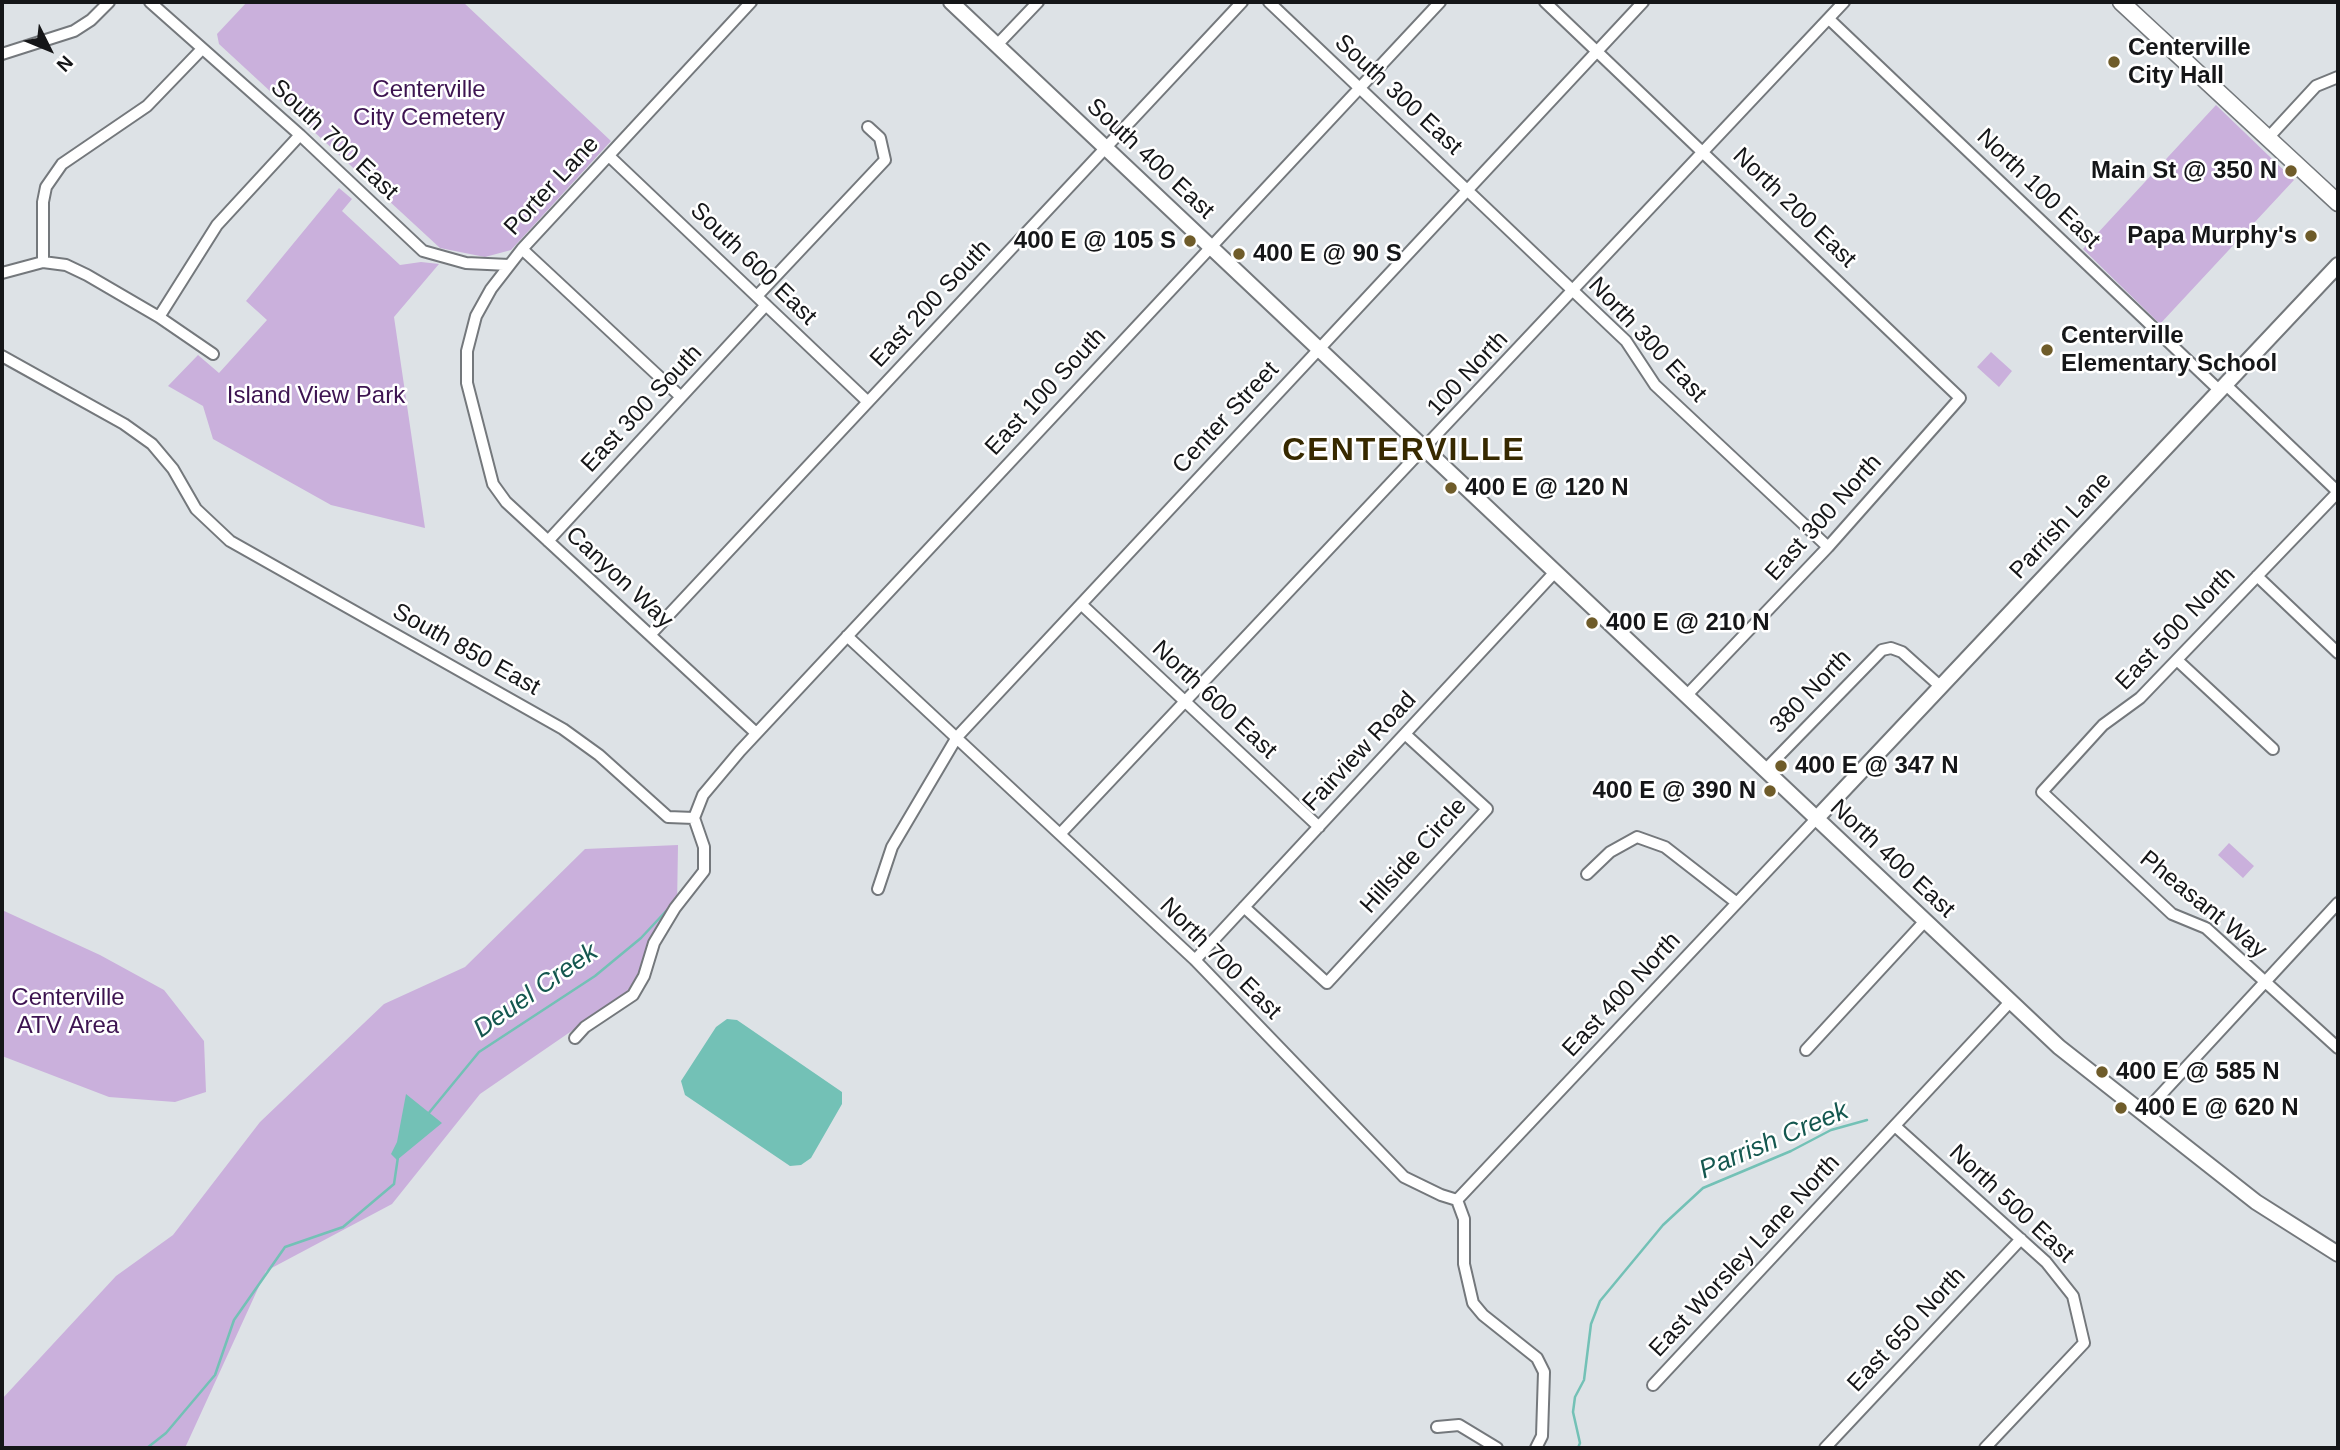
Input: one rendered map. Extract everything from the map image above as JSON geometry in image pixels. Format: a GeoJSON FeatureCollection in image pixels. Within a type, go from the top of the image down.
{"type":"FeatureCollection","features":[{"type":"Feature","properties":{"kind":"main road"},"geometry":{"type":"LineString","coordinates":[[2121,2],[2338,203]]}},
{"type":"Feature","properties":{"kind":"street"},"geometry":{"type":"LineString","coordinates":[[2,54],[74,32],[109,2]]}},
{"type":"Feature","properties":{"kind":"street","name":"Porter Lane"},"geometry":{"type":"LineString","coordinates":[[480,436],[467,383],[467,351],[476,316],[491,289],[522,248],[751,2]]}},
{"type":"Feature","properties":{"kind":"street","name":"South 400 East"},"geometry":{"type":"LineString","coordinates":[[951,2],[1319,349]]}},
{"type":"Feature","properties":{"kind":"street"},"geometry":{"type":"LineString","coordinates":[[996,46],[1038,2]]}},
{"type":"Feature","properties":{"kind":"street","name":"East 200 South"},"geometry":{"type":"LineString","coordinates":[[650,635],[1242,2]]}},
{"type":"Feature","properties":{"kind":"street","name":"South 300 East"},"geometry":{"type":"LineString","coordinates":[[1269,2],[1468,189]]}},
{"type":"Feature","properties":{"kind":"street","name":"East 100 South"},"geometry":{"type":"LineString","coordinates":[[694,818],[703,795],[757,733],[1440,2]]}},
{"type":"Feature","properties":{"kind":"street","name":"North 200 East"},"geometry":{"type":"LineString","coordinates":[[1545,2],[1960,398]]}},
{"type":"Feature","properties":{"kind":"street","name":"Center Street"},"geometry":{"type":"LineString","coordinates":[[878,889],[892,847],[957,737],[1643,2]]}},
{"type":"Feature","properties":{"kind":"street","name":"North 100 East"},"geometry":{"type":"LineString","coordinates":[[1825,2],[1832,15],[2222,387],[2338,492]]}},
{"type":"Feature","properties":{"kind":"street","name":"100 North"},"geometry":{"type":"LineString","coordinates":[[1061,833],[1844,2]]}},
{"type":"Feature","properties":{"kind":"street","name":"South 700 East"},"geometry":{"type":"LineString","coordinates":[[157,4],[202,49],[300,135],[423,251],[466,263],[509,265]]}},
{"type":"Feature","properties":{"kind":"street"},"geometry":{"type":"LineString","coordinates":[[43,262],[43,202],[54,174],[78,151],[147,106],[202,49]]}},
{"type":"Feature","properties":{"kind":"street"},"geometry":{"type":"LineString","coordinates":[[2268,138],[2316,86],[2338,77]]}},
{"type":"Feature","properties":{"kind":"street"},"geometry":{"type":"LineString","coordinates":[[757,296],[885,160],[880,138],[868,127]]}},
{"type":"Feature","properties":{"kind":"street"},"geometry":{"type":"LineString","coordinates":[[159,317],[217,225],[300,135]]}},
{"type":"Feature","properties":{"kind":"street","name":"South 600 East"},"geometry":{"type":"LineString","coordinates":[[609,156],[868,402]]}},
{"type":"Feature","properties":{"kind":"street","name":"North 300 East"},"geometry":{"type":"LineString","coordinates":[[1468,189],[1626,341],[1655,386],[1828,547]]}},
{"type":"Feature","properties":{"kind":"street"},"geometry":{"type":"LineString","coordinates":[[522,248],[681,397]]}},
{"type":"Feature","properties":{"kind":"street"},"geometry":{"type":"LineString","coordinates":[[2,272],[43,262],[66,265],[159,317],[213,354]]}},
{"type":"Feature","properties":{"kind":"street","name":"Parrish Lane"},"geometry":{"type":"LineString","coordinates":[[1816,819],[2338,265]]}},
{"type":"Feature","properties":{"kind":"street","name":"East 300 South"},"geometry":{"type":"LineString","coordinates":[[548,541],[766,305]]}},
{"type":"Feature","properties":{"kind":"street","name":"North 400 East"},"geometry":{"type":"LineString","coordinates":[[1319,349],[2059,1047],[2256,1202],[2338,1254]]}},
{"type":"Feature","properties":{"kind":"street","name":"South 850 East"},"geometry":{"type":"LineString","coordinates":[[2,356],[124,424],[152,444],[173,469],[196,509],[230,541],[563,729],[599,755],[668,817],[694,818]]}},
{"type":"Feature","properties":{"kind":"street","name":"East 300 North"},"geometry":{"type":"LineString","coordinates":[[1687,695],[1828,547],[1960,398]]}},
{"type":"Feature","properties":{"kind":"street","name":"Canyon Way"},"geometry":{"type":"LineString","coordinates":[[480,436],[493,484],[506,502],[757,733]]}},
{"type":"Feature","properties":{"kind":"street","name":"East 500 North"},"geometry":{"type":"LineString","coordinates":[[2042,792],[2103,725],[2140,698],[2338,492]]}},
{"type":"Feature","properties":{"kind":"street","name":"Fairview Road"},"geometry":{"type":"LineString","coordinates":[[1195,960],[1555,572]]}},
{"type":"Feature","properties":{"kind":"street"},"geometry":{"type":"LineString","coordinates":[[2257,576],[2338,653]]}},
{"type":"Feature","properties":{"kind":"street","name":"North 600 East"},"geometry":{"type":"LineString","coordinates":[[1081,604],[1319,827]]}},
{"type":"Feature","properties":{"kind":"street"},"geometry":{"type":"LineString","coordinates":[[847,636],[957,737]]}},
{"type":"Feature","properties":{"kind":"street","name":"380 North"},"geometry":{"type":"LineString","coordinates":[[1765,770],[1875,656],[1891,648],[1906,654],[1941,687]]}},
{"type":"Feature","properties":{"kind":"street"},"geometry":{"type":"LineString","coordinates":[[2177,660],[2273,748]]}},
{"type":"Feature","properties":{"kind":"street","name":"Hillside Circle"},"geometry":{"type":"LineString","coordinates":[[1244,907],[1327,983],[1487,808],[1405,734]]}},
{"type":"Feature","properties":{"kind":"street","name":"North 700 East"},"geometry":{"type":"LineString","coordinates":[[957,737],[1195,960],[1404,1177],[1457,1200]]}},
{"type":"Feature","properties":{"kind":"street","name":"Pheasant Way"},"geometry":{"type":"LineString","coordinates":[[2042,792],[2172,914],[2206,928],[2338,1048]]}},
{"type":"Feature","properties":{"kind":"street"},"geometry":{"type":"LineString","coordinates":[[575,1038],[584,1027],[633,995],[644,976],[654,943],[675,908],[704,871],[704,848],[694,818]]}},
{"type":"Feature","properties":{"kind":"street","name":"East 400 North"},"geometry":{"type":"LineString","coordinates":[[1457,1200],[1816,819]]}},
{"type":"Feature","properties":{"kind":"street"},"geometry":{"type":"LineString","coordinates":[[1587,874],[1610,852],[1637,837],[1665,847],[1737,903]]}},
{"type":"Feature","properties":{"kind":"street"},"geometry":{"type":"LineString","coordinates":[[2143,1114],[2338,902]]}},
{"type":"Feature","properties":{"kind":"street"},"geometry":{"type":"LineString","coordinates":[[1806,1051],[1925,921]]}},
{"type":"Feature","properties":{"kind":"street","name":"East Worsley Lane North"},"geometry":{"type":"LineString","coordinates":[[1653,1385],[2010,1002]]}},
{"type":"Feature","properties":{"kind":"street","name":"North 500 East"},"geometry":{"type":"LineString","coordinates":[[1895,1126],[2062,1279],[2073,1296],[2084,1343],[1985,1448]]}},
{"type":"Feature","properties":{"kind":"street"},"geometry":{"type":"LineString","coordinates":[[1457,1200],[1464,1219],[1464,1264],[1473,1303],[1483,1315],[1537,1358],[1544,1372],[1542,1436],[1536,1448]]}},
{"type":"Feature","properties":{"kind":"street","name":"East 650 North"},"geometry":{"type":"LineString","coordinates":[[1825,1448],[2021,1240]]}},
{"type":"Feature","properties":{"kind":"street"},"geometry":{"type":"LineString","coordinates":[[1437,1427],[1459,1425],[1497,1448]]}},
{"type":"Feature","properties":{"kind":"green space","name":"Centerville City Cemetery"},"geometry":{"type":"Polygon","coordinates":[[[247,2],[463,2],[611,141],[511,250],[485,257],[440,248],[219,44],[217,34],[247,2]]]}},
{"type":"Feature","properties":{"kind":"green space"},"geometry":{"type":"Polygon","coordinates":[[[2216,105],[2294,180],[2160,324],[2083,249],[2216,105]]]}},
{"type":"Feature","properties":{"kind":"green space","name":"Island View Park"},"geometry":{"type":"Polygon","coordinates":[[[339,188],[352,199],[342,211],[400,265],[421,262],[439,264],[394,317],[425,528],[331,505],[213,439],[203,406],[168,386],[198,355],[219,373],[267,320],[246,301],[339,188]]]}},
{"type":"Feature","properties":{"kind":"green space"},"geometry":{"type":"Polygon","coordinates":[[[1991,352],[2012,371],[1999,387],[1977,367],[1991,352]]]}},
{"type":"Feature","properties":{"kind":"green space"},"geometry":{"type":"Polygon","coordinates":[[[2229,843],[2254,866],[2243,878],[2218,855],[2229,843]]]}},
{"type":"Feature","properties":{"kind":"green space"},"geometry":{"type":"Polygon","coordinates":[[[678,845],[677,907],[637,986],[480,1094],[392,1204],[266,1271],[185,1448],[2,1448],[2,1399],[116,1276],[173,1235],[260,1122],[384,1004],[465,967],[585,849],[678,845]]]}},
{"type":"Feature","properties":{"kind":"green space","name":"Centerville ATV Area"},"geometry":{"type":"Polygon","coordinates":[[[2,910],[100,955],[164,990],[204,1041],[206,1092],[175,1102],[109,1097],[2,1056],[2,910]]]}},
{"type":"Feature","properties":{"kind":"shaded area"},"geometry":{"type":"Polygon","coordinates":[[[727,1019],[737,1020],[842,1092],[842,1104],[811,1158],[801,1165],[790,1166],[685,1095],[681,1081],[716,1027],[727,1019]]]}},
{"type":"Feature","properties":{"kind":"shaded area"},"geometry":{"type":"Polygon","coordinates":[[[406,1094],[442,1123],[397,1160],[391,1154],[397,1142],[406,1094]]]}},
{"type":"Feature","properties":{"kind":"waterway","name":"Deuel Creek"},"geometry":{"type":"LineString","coordinates":[[428,1114],[479,1052],[595,976],[641,938],[668,909]]}},
{"type":"Feature","properties":{"kind":"waterway","name":"Parrish Creek"},"geometry":{"type":"LineString","coordinates":[[1578,1448],[1580,1443],[1573,1412],[1575,1397],[1584,1380],[1591,1324],[1600,1301],[1663,1225],[1703,1188],[1791,1151],[1831,1130],[1867,1120]]}},
{"type":"Feature","properties":{"kind":"waterway","name":"Deuel Creek"},"geometry":{"type":"LineString","coordinates":[[147,1448],[166,1433],[215,1375],[234,1320],[285,1247],[343,1227],[394,1184],[398,1157]]}},
{"type":"Feature","properties":{"kind":"place","name":"Centerville City Hall"},"geometry":{"type":"Point","coordinates":[2114,62]}},
{"type":"Feature","properties":{"kind":"place","name":"Main St @ 350 N"},"geometry":{"type":"Point","coordinates":[2291,171]}},
{"type":"Feature","properties":{"kind":"place","name":"Papa Murphy's"},"geometry":{"type":"Point","coordinates":[2311,236]}},
{"type":"Feature","properties":{"kind":"place","name":"400 E @ 105 S"},"geometry":{"type":"Point","coordinates":[1190,241]}},
{"type":"Feature","properties":{"kind":"place","name":"400 E @ 90 S"},"geometry":{"type":"Point","coordinates":[1239,254]}},
{"type":"Feature","properties":{"kind":"place","name":"Centerville Elementary School"},"geometry":{"type":"Point","coordinates":[2047,350]}},
{"type":"Feature","properties":{"kind":"place","name":"400 E @ 120 N"},"geometry":{"type":"Point","coordinates":[1451,488]}},
{"type":"Feature","properties":{"kind":"place","name":"400 E @ 210 N"},"geometry":{"type":"Point","coordinates":[1592,623]}},
{"type":"Feature","properties":{"kind":"place","name":"400 E @ 347 N"},"geometry":{"type":"Point","coordinates":[1781,766]}},
{"type":"Feature","properties":{"kind":"place","name":"400 E @ 390 N"},"geometry":{"type":"Point","coordinates":[1770,791]}},
{"type":"Feature","properties":{"kind":"place","name":"400 E @ 585 N"},"geometry":{"type":"Point","coordinates":[2102,1072]}},
{"type":"Feature","properties":{"kind":"place","name":"400 E @ 620 N"},"geometry":{"type":"Point","coordinates":[2121,1108]}},
{"type":"Feature","properties":{"kind":"district","name":"CENTERVILLE"},"geometry":{"type":"Point","coordinates":[1404,451]}}]}
